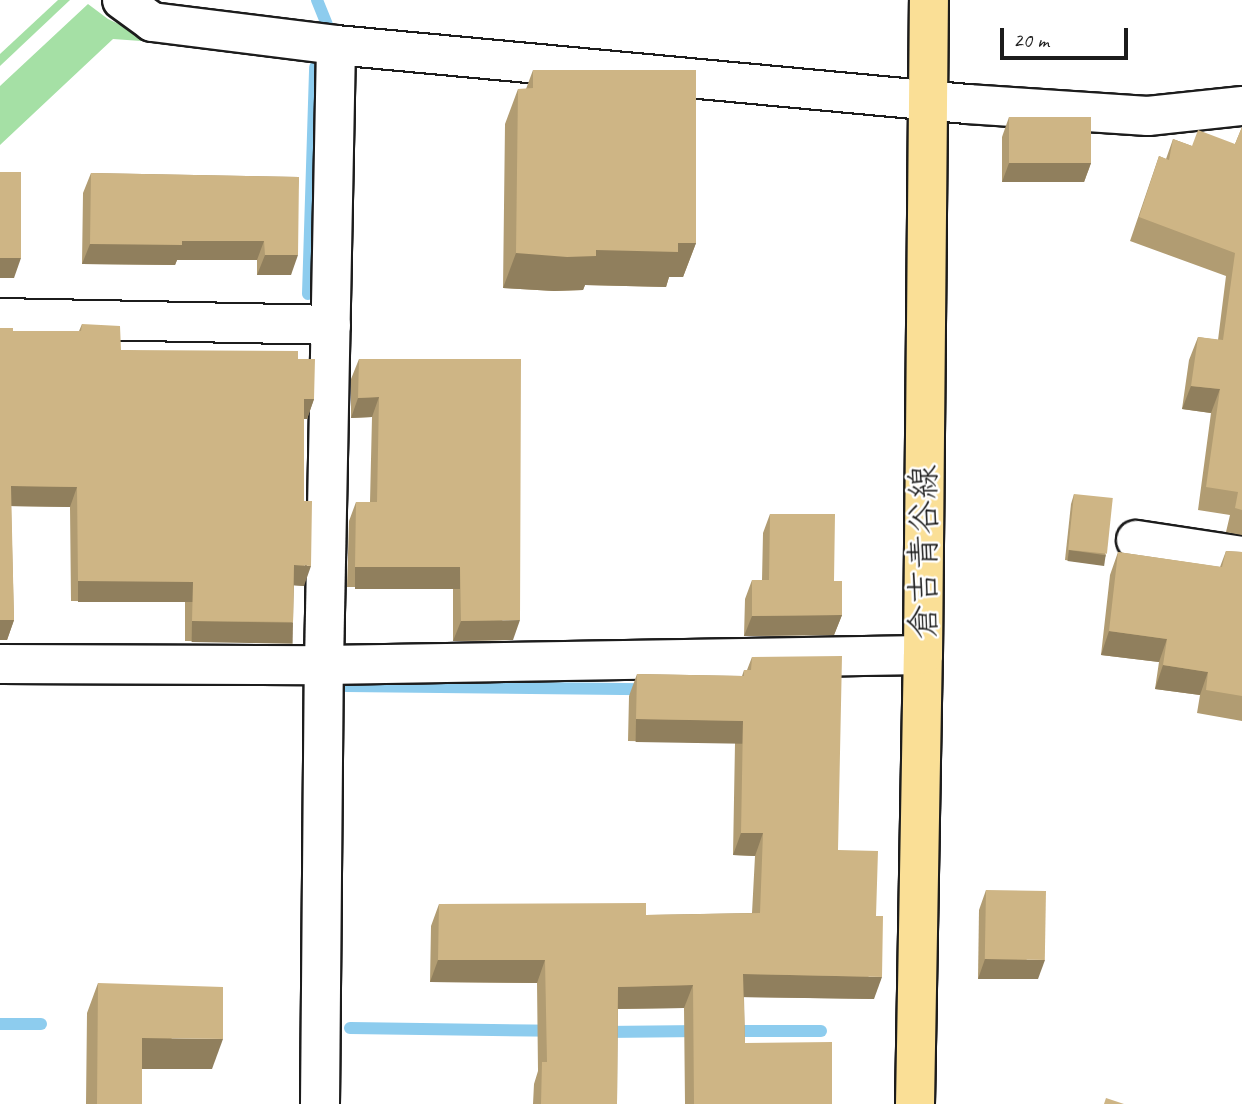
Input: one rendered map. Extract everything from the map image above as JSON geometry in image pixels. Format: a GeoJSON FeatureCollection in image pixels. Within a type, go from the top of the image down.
{"type":"FeatureCollection","features":[{"type":"Feature","properties":{"kind":"main road","name":"倉吉青谷線"},"geometry":{"type":"LineString","coordinates":[[915,1104],[923,655],[929,0]]}},
{"type":"Feature","properties":{"kind":"street"},"geometry":{"type":"LineString","coordinates":[[122,0],[152,22],[336,45],[927,99],[1148,116],[1242,106]]}},
{"type":"Feature","properties":{"kind":"street"},"geometry":{"type":"LineString","coordinates":[[320,1104],[324,664],[336,45]]}},
{"type":"Feature","properties":{"kind":"street"},"geometry":{"type":"LineString","coordinates":[[0,318],[331,325]]}},
{"type":"Feature","properties":{"kind":"street"},"geometry":{"type":"LineString","coordinates":[[1136,540],[1242,556]]}},
{"type":"Feature","properties":{"kind":"street"},"geometry":{"type":"LineString","coordinates":[[0,664],[324,664],[923,655]]}},
{"type":"Feature","properties":{"kind":"green space"},"geometry":{"type":"Polygon","coordinates":[[[58,0],[70,0],[0,66],[0,54],[58,0]]]}},
{"type":"Feature","properties":{"kind":"green space"},"geometry":{"type":"Polygon","coordinates":[[[88,4],[108,19],[146,37],[141,41],[113,39],[0,145],[0,86],[88,4]]]}},
{"type":"Feature","properties":{"kind":"building"},"geometry":{"type":"Polygon","coordinates":[[[533,70],[696,70],[696,243],[678,243],[678,252],[596,250],[596,256],[567,257],[516,253],[518,89],[533,88],[533,70]]]}},
{"type":"Feature","properties":{"kind":"building"},"geometry":{"type":"Polygon","coordinates":[[[1009,117],[1091,117],[1091,163],[1009,163],[1009,117]]]}},
{"type":"Feature","properties":{"kind":"building"},"geometry":{"type":"Polygon","coordinates":[[[1242,127],[1242,510],[1235,508],[1238,492],[1206,487],[1220,389],[1191,386],[1198,337],[1223,340],[1235,253],[1139,217],[1159,156],[1169,160],[1173,139],[1192,146],[1198,130],[1235,144],[1242,127]]]}},
{"type":"Feature","properties":{"kind":"building"},"geometry":{"type":"Polygon","coordinates":[[[0,172],[21,172],[21,258],[0,258],[0,172]]]}},
{"type":"Feature","properties":{"kind":"building"},"geometry":{"type":"Polygon","coordinates":[[[91,173],[299,177],[298,255],[265,255],[264,241],[182,241],[182,245],[90,244],[91,173]]]}},
{"type":"Feature","properties":{"kind":"building"},"geometry":{"type":"Polygon","coordinates":[[[82,324],[120,326],[121,350],[298,351],[298,359],[315,359],[314,399],[304,399],[304,501],[312,501],[311,566],[294,565],[293,622],[192,621],[193,582],[78,581],[77,487],[11,486],[14,620],[0,620],[0,328],[13,328],[13,331],[81,331],[82,324]]]}},
{"type":"Feature","properties":{"kind":"building"},"geometry":{"type":"Polygon","coordinates":[[[359,359],[521,359],[520,620],[461,621],[460,567],[355,567],[356,502],[377,502],[379,397],[358,398],[359,359]]]}},
{"type":"Feature","properties":{"kind":"building"},"geometry":{"type":"Polygon","coordinates":[[[1074,494],[1113,498],[1107,554],[1068,550],[1074,494]]]}},
{"type":"Feature","properties":{"kind":"building"},"geometry":{"type":"Polygon","coordinates":[[[770,514],[835,514],[834,581],[842,581],[842,615],[752,616],[752,580],[769,580],[770,514]]]}},
{"type":"Feature","properties":{"kind":"building"},"geometry":{"type":"Polygon","coordinates":[[[1226,551],[1242,552],[1242,696],[1206,690],[1208,672],[1163,665],[1167,639],[1109,631],[1118,552],[1222,567],[1226,551]]]}},
{"type":"Feature","properties":{"kind":"building"},"geometry":{"type":"Polygon","coordinates":[[[842,656],[838,850],[878,851],[876,916],[883,916],[882,977],[743,974],[745,1043],[832,1042],[832,1104],[694,1104],[693,985],[618,987],[617,1104],[541,1104],[542,1062],[547,1062],[545,960],[438,960],[439,904],[646,903],[646,915],[760,913],[763,833],[741,833],[743,721],[636,719],[637,674],[744,676],[744,670],[751,670],[752,657],[842,656]]]}},
{"type":"Feature","properties":{"kind":"building"},"geometry":{"type":"Polygon","coordinates":[[[986,890],[1046,891],[1045,960],[985,959],[986,890]]]}},
{"type":"Feature","properties":{"kind":"building"},"geometry":{"type":"Polygon","coordinates":[[[98,983],[223,987],[223,1039],[142,1038],[142,1104],[97,1104],[98,983]]]}},
{"type":"Feature","properties":{"kind":"building"},"geometry":{"type":"Polygon","coordinates":[[[1106,1098],[1124,1104],[1104,1104],[1106,1098]]]}},
{"type":"Feature","properties":{"kind":"waterway"},"geometry":{"type":"LineString","coordinates":[[317,0],[327,25]]}},
{"type":"Feature","properties":{"kind":"waterway"},"geometry":{"type":"LineString","coordinates":[[308,294],[315,67]]}},
{"type":"Feature","properties":{"kind":"waterway"},"geometry":{"type":"LineString","coordinates":[[346,686],[645,689]]}},
{"type":"Feature","properties":{"kind":"waterway"},"geometry":{"type":"LineString","coordinates":[[0,1024],[41,1024]]}},
{"type":"Feature","properties":{"kind":"waterway"},"geometry":{"type":"LineString","coordinates":[[350,1028],[554,1031]]}},
{"type":"Feature","properties":{"kind":"waterway"},"geometry":{"type":"LineString","coordinates":[[604,1032],[701,1031]]}},
{"type":"Feature","properties":{"kind":"waterway"},"geometry":{"type":"LineString","coordinates":[[730,1031],[821,1031]]}}]}
